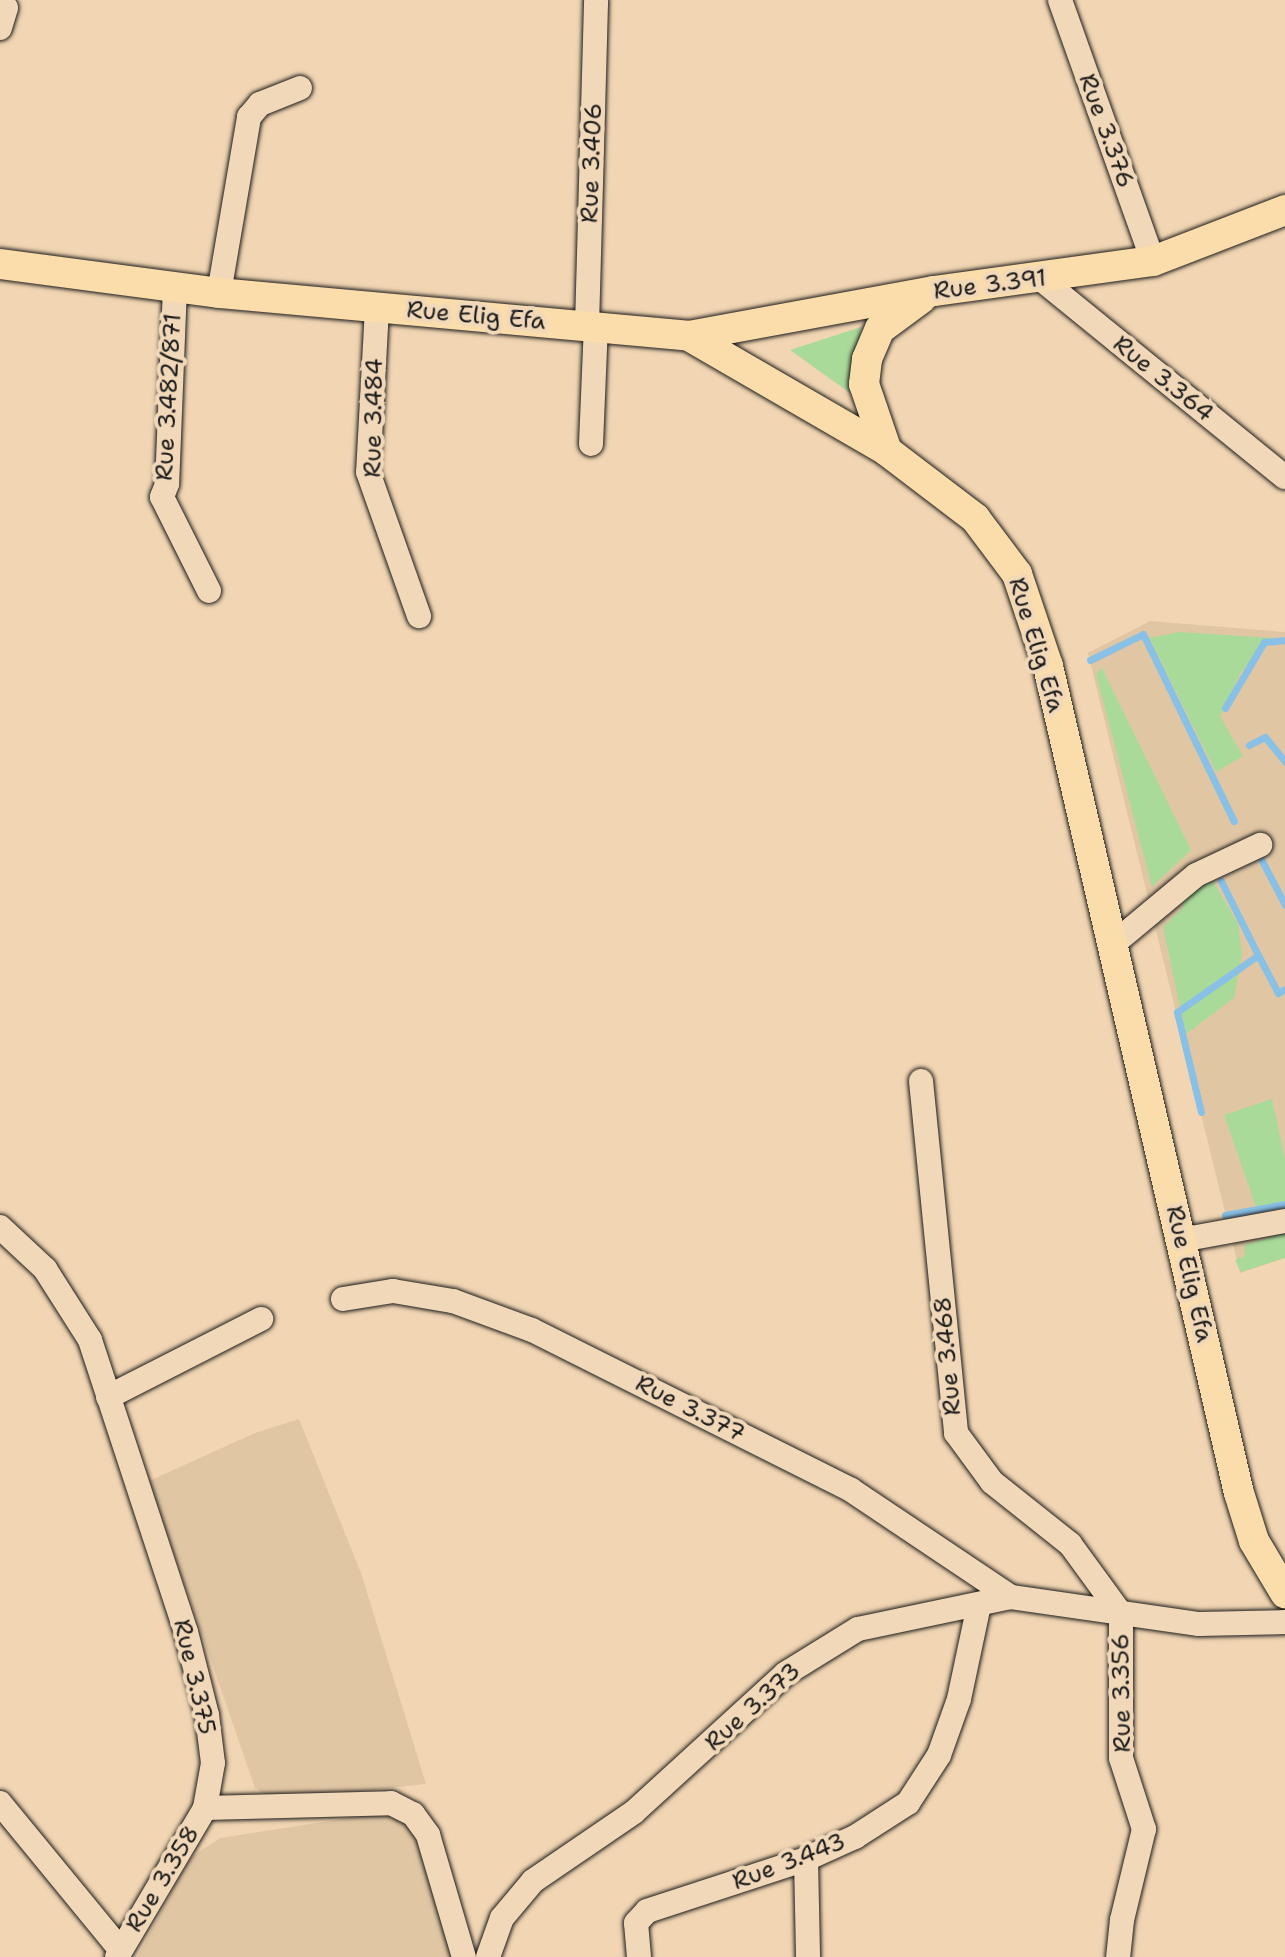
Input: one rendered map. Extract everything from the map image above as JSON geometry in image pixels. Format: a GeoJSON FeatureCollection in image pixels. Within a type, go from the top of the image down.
{"type":"FeatureCollection","features":[{"type":"Feature","properties":{"kind":"main road","name":"Rue 3.391"},"geometry":{"type":"LineString","coordinates":[[689,336],[934,291],[1041,279],[1153,261],[1285,210]]}},
{"type":"Feature","properties":{"kind":"main road","name":"Rue Elig Efa"},"geometry":{"type":"LineString","coordinates":[[0,264],[219,293],[689,336],[887,451],[975,518],[1017,574],[1048,666],[1239,1493],[1254,1541],[1285,1593]]}},
{"type":"Feature","properties":{"kind":"main road"},"geometry":{"type":"LineString","coordinates":[[887,451],[864,384],[867,359],[880,329],[897,313],[934,291]]}},
{"type":"Feature","properties":{"kind":"street","name":"Rue 3.406"},"geometry":{"type":"LineString","coordinates":[[591,444],[596,0]]}},
{"type":"Feature","properties":{"kind":"street","name":"Rue 3.376"},"geometry":{"type":"LineString","coordinates":[[1060,0],[1153,261]]}},
{"type":"Feature","properties":{"kind":"street"},"geometry":{"type":"LineString","coordinates":[[0,2],[6,8],[0,28]]}},
{"type":"Feature","properties":{"kind":"street"},"geometry":{"type":"LineString","coordinates":[[219,293],[249,117],[260,104],[300,88]]}},
{"type":"Feature","properties":{"kind":"street","name":"Rue 3.364"},"geometry":{"type":"LineString","coordinates":[[1041,279],[1285,477]]}},
{"type":"Feature","properties":{"kind":"street","name":"Rue 3.482/871"},"geometry":{"type":"LineString","coordinates":[[175,287],[167,484],[162,497],[209,591]]}},
{"type":"Feature","properties":{"kind":"street","name":"Rue 3.484"},"geometry":{"type":"LineString","coordinates":[[377,308],[368,472],[419,616]]}},
{"type":"Feature","properties":{"kind":"street"},"geometry":{"type":"LineString","coordinates":[[1112,945],[1196,875],[1260,845]]}},
{"type":"Feature","properties":{"kind":"street","name":"Rue 3.468"},"geometry":{"type":"LineString","coordinates":[[921,1081],[956,1433],[992,1482],[1070,1544],[1121,1614]]}},
{"type":"Feature","properties":{"kind":"street"},"geometry":{"type":"LineString","coordinates":[[1181,1240],[1285,1221]]}},
{"type":"Feature","properties":{"kind":"street","name":"Rue 3.375"},"geometry":{"type":"LineString","coordinates":[[0,1227],[45,1269],[83,1329],[108,1397],[186,1632],[207,1715],[213,1763],[205,1808]]}},
{"type":"Feature","properties":{"kind":"street","name":"Rue 3.377"},"geometry":{"type":"LineString","coordinates":[[343,1299],[393,1291],[453,1301],[532,1330],[851,1490],[1011,1597]]}},
{"type":"Feature","properties":{"kind":"street"},"geometry":{"type":"LineString","coordinates":[[108,1397],[261,1319]]}},
{"type":"Feature","properties":{"kind":"street","name":"Rue 3.373"},"geometry":{"type":"LineString","coordinates":[[488,1957],[502,1918],[524,1890],[553,1864],[634,1812],[785,1674],[858,1629],[1011,1597],[1199,1624],[1285,1622]]}},
{"type":"Feature","properties":{"kind":"street","name":"Rue 3.443"},"geometry":{"type":"LineString","coordinates":[[639,1957],[636,1923],[647,1911],[806,1859],[855,1837],[908,1803],[939,1755],[949,1727],[979,1605]]}},
{"type":"Feature","properties":{"kind":"street","name":"Rue 3.356"},"geometry":{"type":"LineString","coordinates":[[1118,1957],[1122,1920],[1144,1829],[1121,1758],[1121,1614]]}},
{"type":"Feature","properties":{"kind":"street","name":"Rue 3.358"},"geometry":{"type":"LineString","coordinates":[[0,1803],[119,1953],[205,1808]]}},
{"type":"Feature","properties":{"kind":"street"},"geometry":{"type":"LineString","coordinates":[[205,1808],[391,1803],[413,1814],[428,1835],[464,1957]]}},
{"type":"Feature","properties":{"kind":"street"},"geometry":{"type":"LineString","coordinates":[[806,1859],[808,1957]]}},
{"type":"Feature","properties":{"kind":"shaded area"},"geometry":{"type":"Polygon","coordinates":[[[1150,621],[1285,632],[1285,1258],[1240,1273],[1088,653],[1150,621]]]}},
{"type":"Feature","properties":{"kind":"shaded area"},"geometry":{"type":"Polygon","coordinates":[[[299,1419],[361,1573],[426,1784],[276,1800],[255,1788],[149,1481],[255,1433],[299,1419]]]}},
{"type":"Feature","properties":{"kind":"shaded area"},"geometry":{"type":"Polygon","coordinates":[[[381,1813],[405,1821],[418,1837],[454,1957],[137,1957],[183,1870],[193,1856],[220,1838],[381,1813]]]}},
{"type":"Feature","properties":{"kind":"green space"},"geometry":{"type":"Polygon","coordinates":[[[861,327],[850,393],[790,350],[861,327]]]}},
{"type":"Feature","properties":{"kind":"green space"},"geometry":{"type":"Polygon","coordinates":[[[1179,632],[1273,638],[1241,672],[1220,716],[1243,756],[1216,772],[1149,638],[1179,632]]]}},
{"type":"Feature","properties":{"kind":"green space"},"geometry":{"type":"Polygon","coordinates":[[[1102,668],[1191,850],[1152,887],[1096,674],[1102,668]]]}},
{"type":"Feature","properties":{"kind":"green space"},"geometry":{"type":"Polygon","coordinates":[[[1212,879],[1238,924],[1242,954],[1234,998],[1186,1034],[1163,927],[1183,907],[1184,896],[1212,879]]]}},
{"type":"Feature","properties":{"kind":"green space"},"geometry":{"type":"Polygon","coordinates":[[[1272,1099],[1285,1158],[1285,1202],[1256,1207],[1224,1115],[1272,1099]]]}},
{"type":"Feature","properties":{"kind":"green space"},"geometry":{"type":"Polygon","coordinates":[[[1285,1233],[1285,1258],[1241,1272],[1235,1260],[1245,1256],[1244,1245],[1285,1233]]]}},
{"type":"Feature","properties":{"kind":"waterway"},"geometry":{"type":"LineString","coordinates":[[1090,660],[1143,634],[1234,821]]}},
{"type":"Feature","properties":{"kind":"waterway"},"geometry":{"type":"LineString","coordinates":[[1225,708],[1264,642],[1285,640]]}},
{"type":"Feature","properties":{"kind":"waterway"},"geometry":{"type":"LineString","coordinates":[[1249,745],[1265,737],[1285,762]]}},
{"type":"Feature","properties":{"kind":"waterway"},"geometry":{"type":"LineString","coordinates":[[1261,859],[1285,905]]}},
{"type":"Feature","properties":{"kind":"waterway"},"geometry":{"type":"LineString","coordinates":[[1221,881],[1258,955]]}},
{"type":"Feature","properties":{"kind":"waterway"},"geometry":{"type":"LineString","coordinates":[[1201,1112],[1177,1012],[1258,955],[1278,993],[1285,989]]}},
{"type":"Feature","properties":{"kind":"waterway"},"geometry":{"type":"LineString","coordinates":[[1225,1215],[1285,1204]]}}]}
